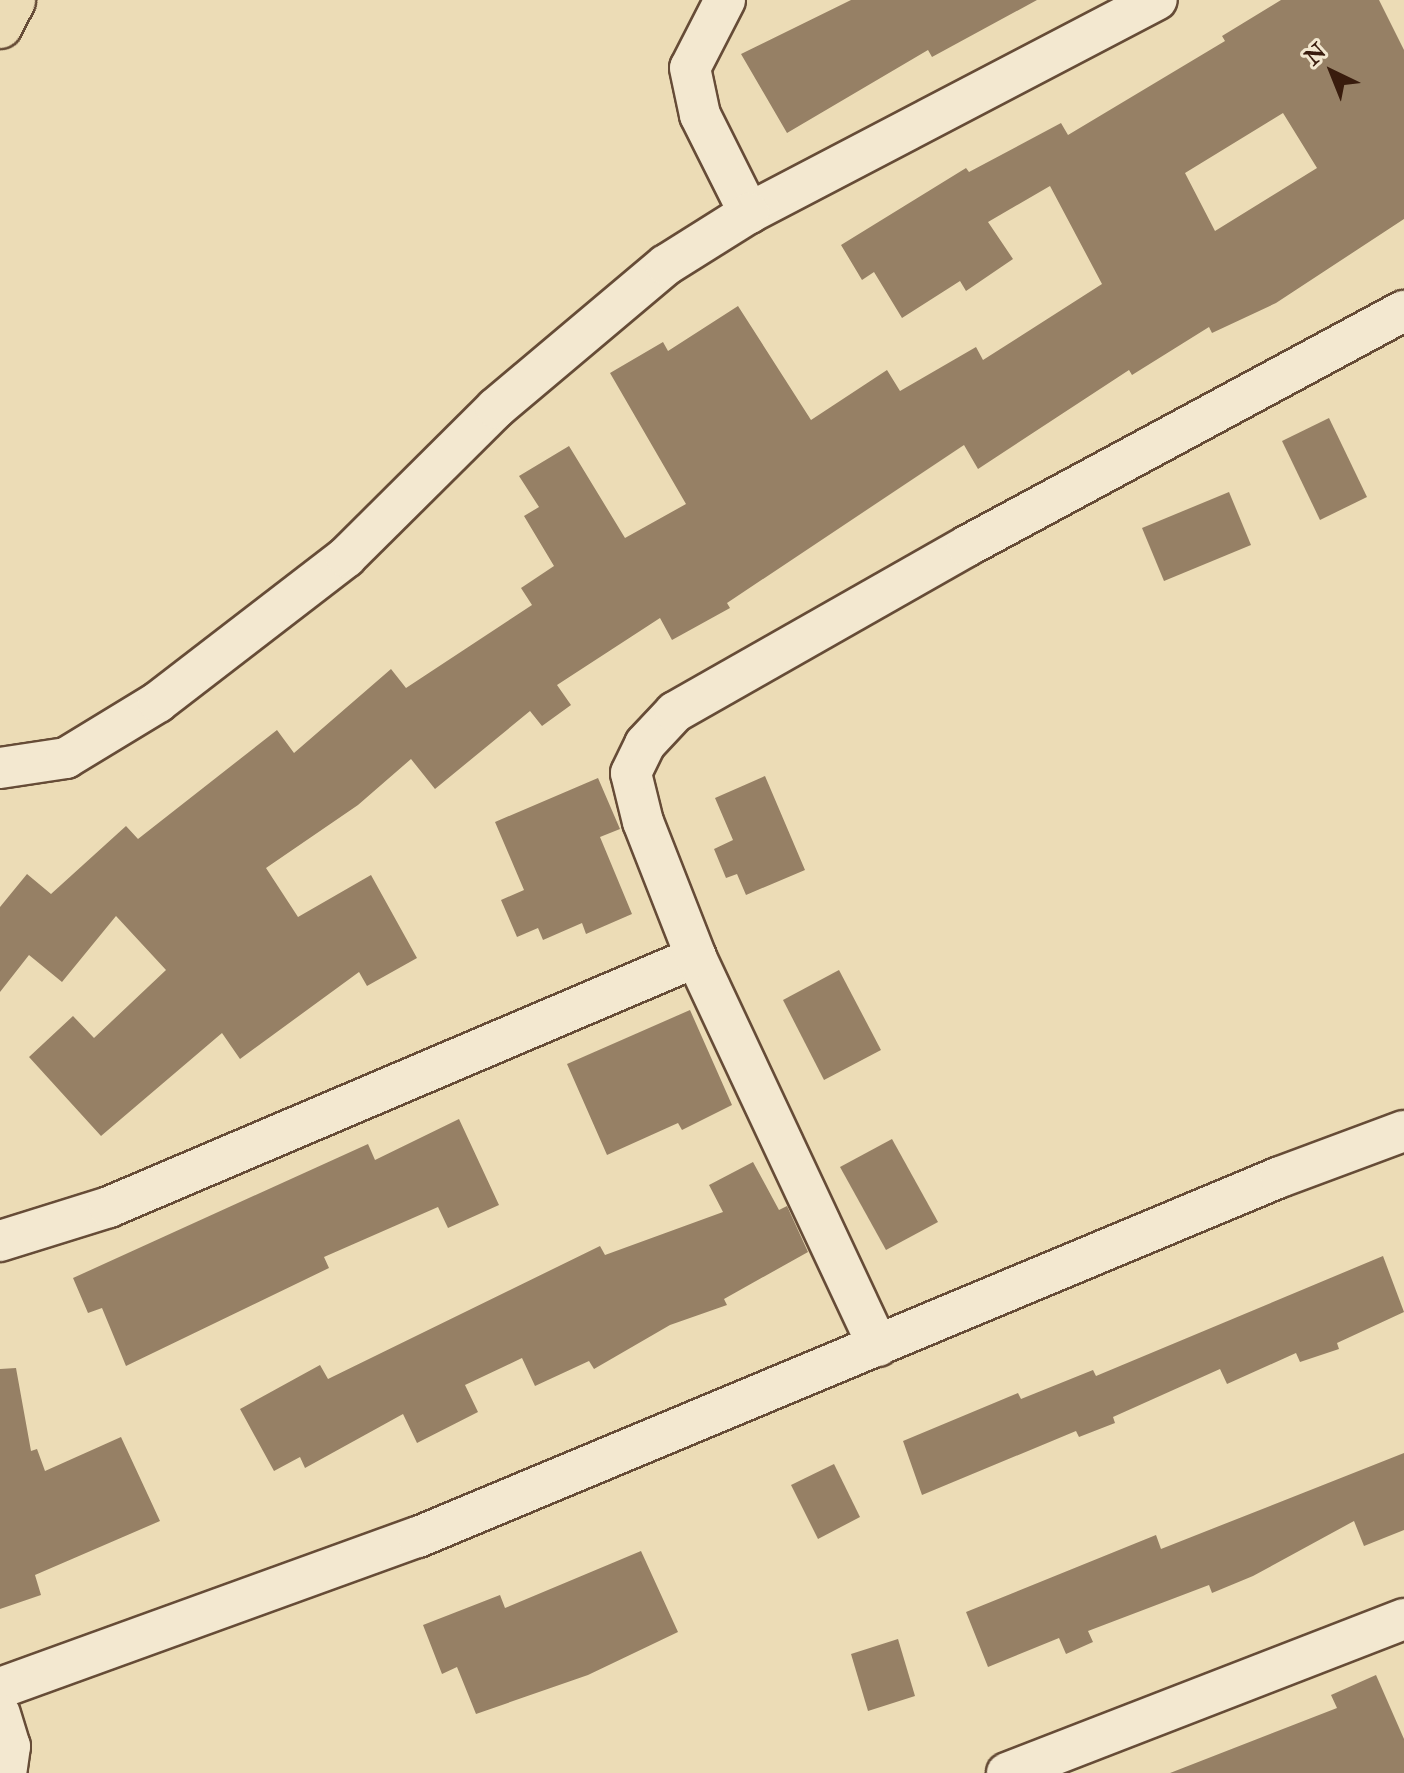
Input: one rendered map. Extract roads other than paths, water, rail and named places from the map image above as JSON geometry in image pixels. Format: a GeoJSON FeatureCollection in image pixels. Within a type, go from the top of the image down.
{"type":"FeatureCollection","features":[{"type":"Feature","properties":{"kind":"main road"},"geometry":{"type":"LineString","coordinates":[[0,26],[13,0]]}},
{"type":"Feature","properties":{"kind":"street"},"geometry":{"type":"LineString","coordinates":[[725,0],[690,68],[700,115],[749,213]]}},
{"type":"Feature","properties":{"kind":"street"},"geometry":{"type":"LineString","coordinates":[[0,768],[66,758],[158,702],[346,557],[496,408],[666,265],[749,213],[1157,0]]}},
{"type":"Feature","properties":{"kind":"street"},"geometry":{"type":"LineString","coordinates":[[878,1346],[696,957],[643,822],[631,773],[645,744],[675,712],[967,546],[1404,311]]}},
{"type":"Feature","properties":{"kind":"street"},"geometry":{"type":"LineString","coordinates":[[0,1241],[109,1207],[696,957]]}},
{"type":"Feature","properties":{"kind":"street"},"geometry":{"type":"LineString","coordinates":[[0,1688],[418,1537],[1280,1177],[1404,1131]]}},
{"type":"Feature","properties":{"kind":"street"},"geometry":{"type":"LineString","coordinates":[[1007,1773],[1404,1619]]}},
{"type":"Feature","properties":{"kind":"street"},"geometry":{"type":"LineString","coordinates":[[0,1714],[10,1746],[6,1773]]}}]}
